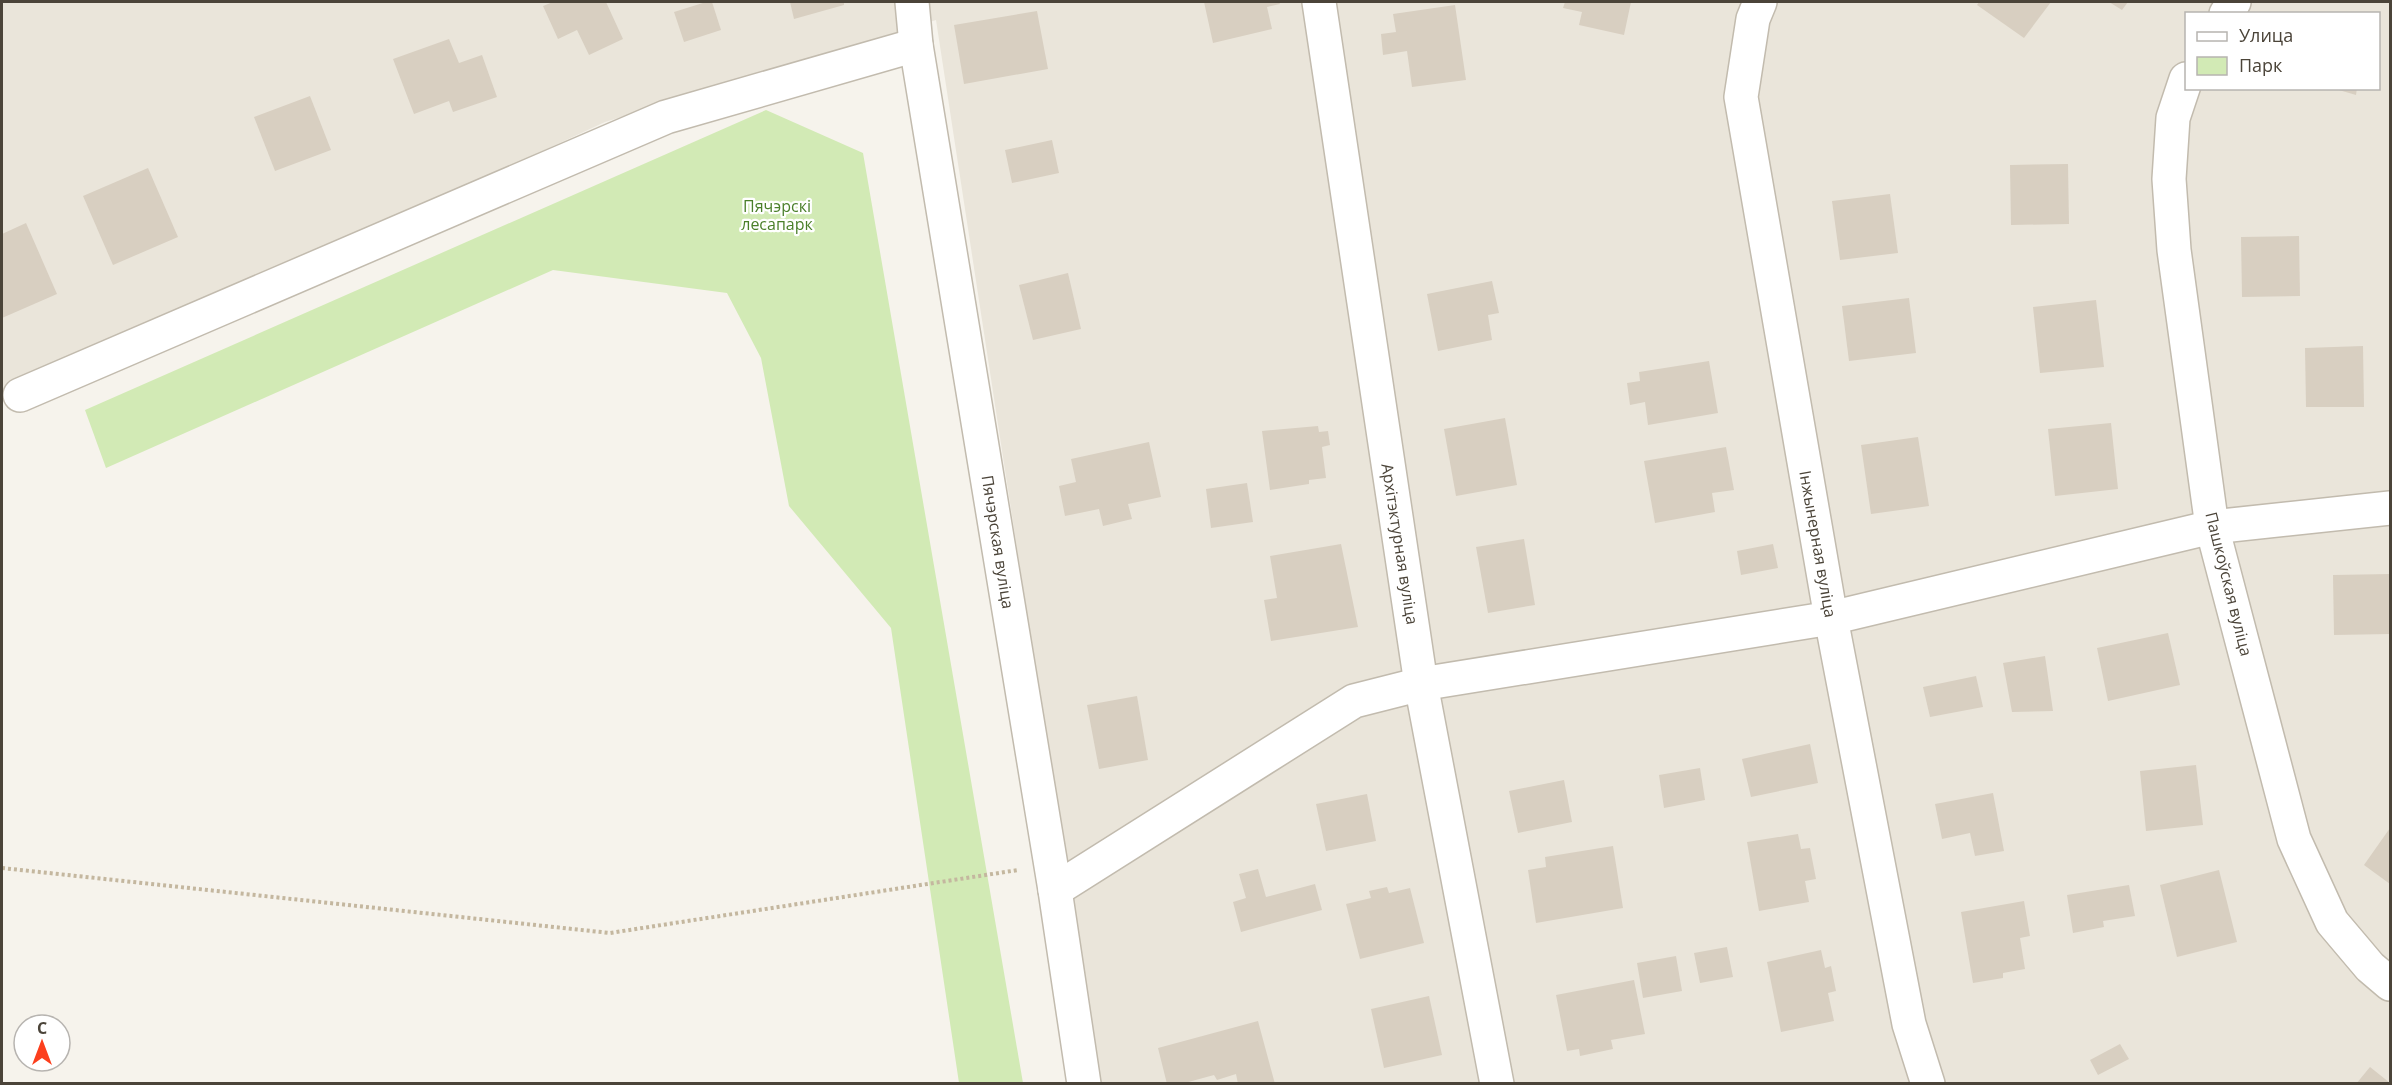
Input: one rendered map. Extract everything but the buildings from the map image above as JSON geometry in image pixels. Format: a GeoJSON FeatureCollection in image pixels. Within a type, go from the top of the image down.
{"type":"FeatureCollection","features":[{"type":"Feature","properties":{"kind":"street","name":"Пячэрская вуліца"},"geometry":{"type":"LineString","coordinates":[[912,2],[916,45],[1053,877],[1084,1083]]}},
{"type":"Feature","properties":{"kind":"street","name":"Архітэктурная вуліца"},"geometry":{"type":"LineString","coordinates":[[1319,2],[1421,684],[1497,1083]]}},
{"type":"Feature","properties":{"kind":"street","name":"Інжынерная вуліца"},"geometry":{"type":"LineString","coordinates":[[1760,2],[1753,19],[1741,97],[1832,618],[1909,1024],[1928,1083]]}},
{"type":"Feature","properties":{"kind":"street"},"geometry":{"type":"LineString","coordinates":[[20,395],[666,117],[916,45]]}},
{"type":"Feature","properties":{"kind":"street","name":"Пашкоўская вуліца"},"geometry":{"type":"LineString","coordinates":[[2185,85],[2173,118],[2169,179],[2174,250],[2212,527],[2294,839],[2332,922],[2370,967],[2391,984]]}},
{"type":"Feature","properties":{"kind":"street"},"geometry":{"type":"LineString","coordinates":[[1053,877],[1354,701],[1421,684],[1832,618],[2212,527],[2391,508]]}},
{"type":"Feature","properties":{"kind":"path"},"geometry":{"type":"LineString","coordinates":[[2,868],[610,933],[1053,877]]}},
{"type":"Feature","properties":{"kind":"shaded area"},"geometry":{"type":"Polygon","coordinates":[[[2,2],[2390,2],[2390,1083],[1099,1083],[936,20],[605,122],[2,402],[2,2]]]}},
{"type":"Feature","properties":{"kind":"green space","name":"Пячэрскі лесапарк"},"geometry":{"type":"Polygon","coordinates":[[[766,110],[863,153],[1023,1083],[959,1083],[891,628],[789,506],[761,358],[727,293],[553,270],[106,468],[85,410],[766,110]]]}}]}
